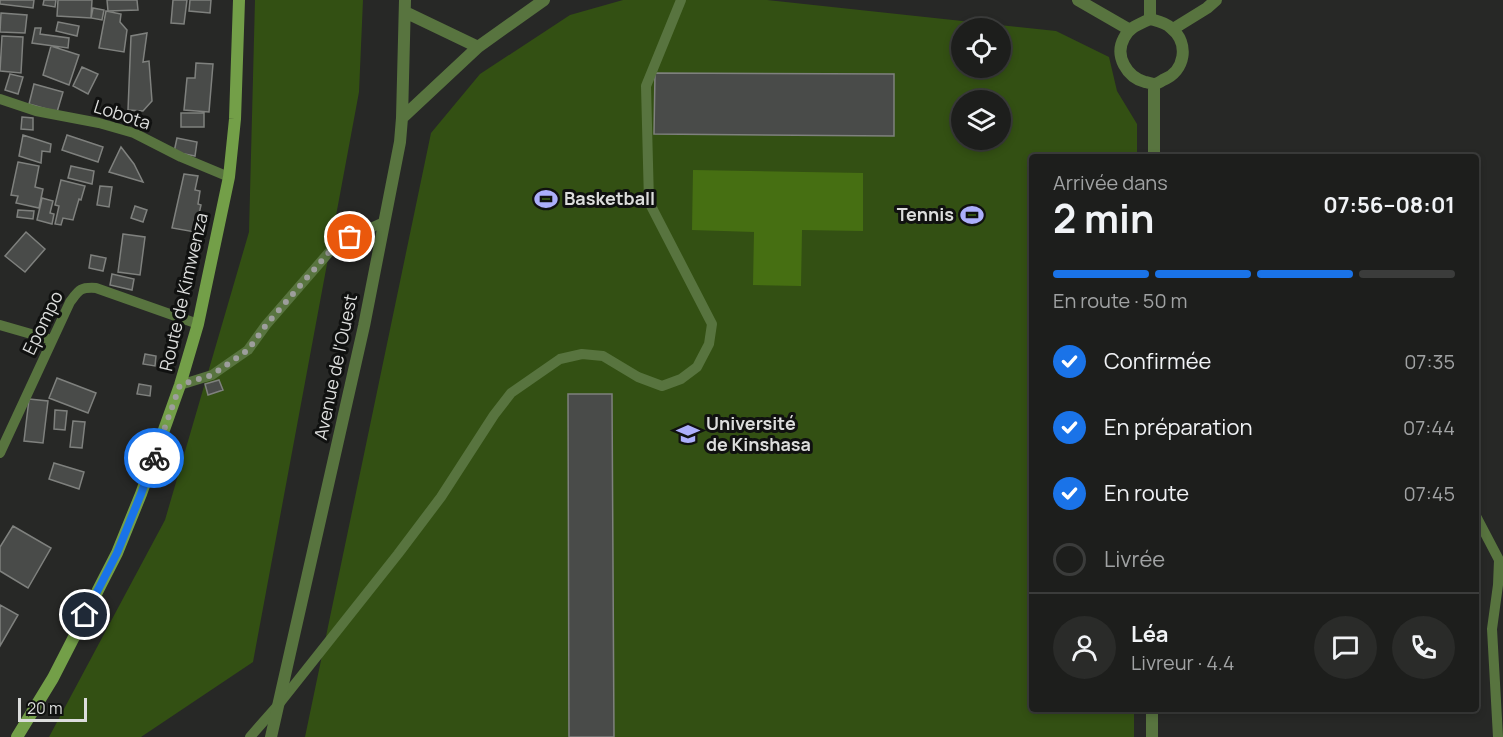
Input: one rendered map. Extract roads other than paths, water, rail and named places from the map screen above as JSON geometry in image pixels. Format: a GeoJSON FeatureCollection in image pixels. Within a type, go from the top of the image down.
{"type":"FeatureCollection","features":[{"type":"Feature","properties":{"kind":"street","name":"Route de Kimwenza"},"geometry":{"type":"LineString","coordinates":[[17,737],[52,678],[117,553],[180,385],[198,324],[229,177],[235,119],[239,0]]}},
{"type":"Feature","properties":{"kind":"street"},"geometry":{"type":"LineString","coordinates":[[402,118],[478,47],[544,0]]}},
{"type":"Feature","properties":{"kind":"street"},"geometry":{"type":"LineString","coordinates":[[1078,0],[1130,30]]}},
{"type":"Feature","properties":{"kind":"street"},"geometry":{"type":"LineString","coordinates":[[1150,0],[1150,19]]}},
{"type":"Feature","properties":{"kind":"street"},"geometry":{"type":"LineString","coordinates":[[1173,29],[1216,0]]}},
{"type":"Feature","properties":{"kind":"street"},"geometry":{"type":"LineString","coordinates":[[405,6],[478,47]]}},
{"type":"Feature","properties":{"kind":"street","name":"Avenue de l'Ouest"},"geometry":{"type":"LineString","coordinates":[[271,737],[364,326],[400,142],[405,6]]}},
{"type":"Feature","properties":{"kind":"street"},"geometry":{"type":"LineString","coordinates":[[1150,19],[1173,29],[1180,38],[1183,49],[1182,60],[1177,71],[1154,84],[1139,80],[1130,74],[1121,57],[1124,38],[1130,30],[1150,19]]}},
{"type":"Feature","properties":{"kind":"street"},"geometry":{"type":"LineString","coordinates":[[1154,84],[1154,154]]}},
{"type":"Feature","properties":{"kind":"street"},"geometry":{"type":"LineString","coordinates":[[1152,712],[1152,737]]}},
{"type":"Feature","properties":{"kind":"lane"},"geometry":{"type":"LineString","coordinates":[[250,737],[279,704],[420,526],[511,393],[560,359],[582,354],[603,356],[638,377],[662,386],[681,379],[697,367],[709,344],[712,324],[649,202],[646,86],[681,0]]}},
{"type":"Feature","properties":{"kind":"lane","name":"Lobota"},"geometry":{"type":"LineString","coordinates":[[0,99],[36,111],[99,123],[134,133],[181,157],[229,177]]}},
{"type":"Feature","properties":{"kind":"lane"},"geometry":{"type":"LineString","coordinates":[[180,385],[212,375],[248,350],[297,289],[339,242],[384,222]]}},
{"type":"Feature","properties":{"kind":"lane","name":"Epompo"},"geometry":{"type":"LineString","coordinates":[[0,453],[70,302],[78,291],[85,287],[96,288],[198,324]]}},
{"type":"Feature","properties":{"kind":"lane"},"geometry":{"type":"LineString","coordinates":[[0,325],[52,340]]}},
{"type":"Feature","properties":{"kind":"lane"},"geometry":{"type":"LineString","coordinates":[[1479,522],[1499,560],[1492,628],[1498,737]]}},
{"type":"Feature","properties":{"kind":"place","name":"Basketball"},"geometry":{"type":"Point","coordinates":[546,199]}},
{"type":"Feature","properties":{"kind":"place","name":"Tennis"},"geometry":{"type":"Point","coordinates":[972,215]}},
{"type":"Feature","properties":{"kind":"place","name":"Université de Kinshasa"},"geometry":{"type":"Point","coordinates":[688,434]}}]}
